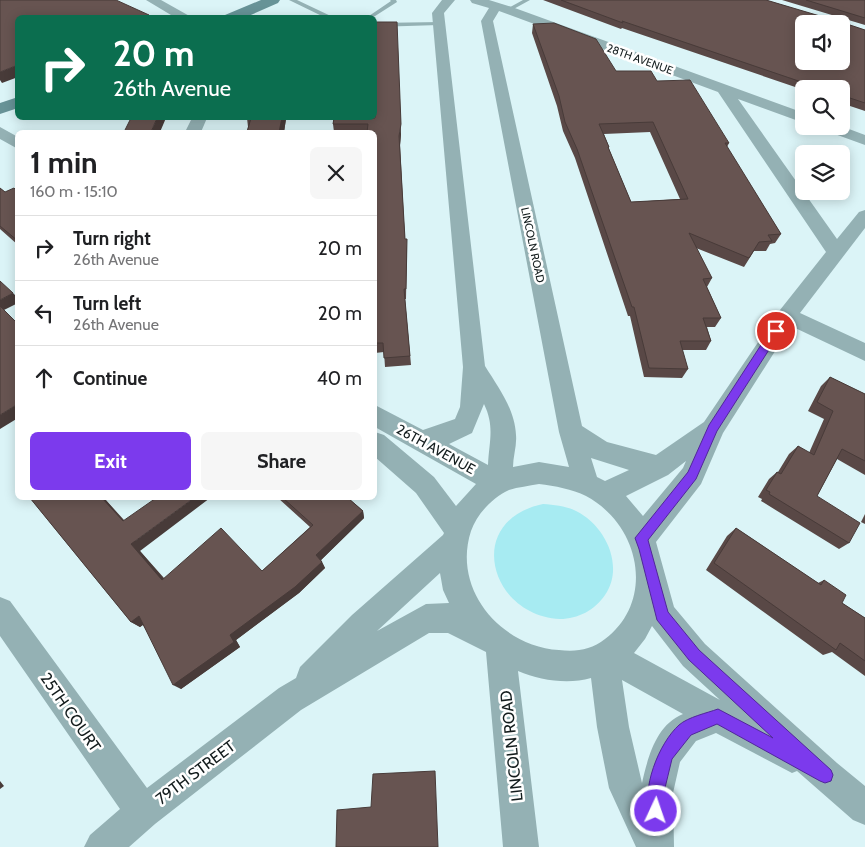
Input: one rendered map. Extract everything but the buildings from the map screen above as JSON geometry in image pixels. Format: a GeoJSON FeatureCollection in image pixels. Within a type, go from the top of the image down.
{"type":"FeatureCollection","features":[{"type":"Feature","properties":{"kind":"street"},"geometry":{"type":"LineString","coordinates":[[152,0],[181,15]]}},
{"type":"Feature","properties":{"kind":"street"},"geometry":{"type":"LineString","coordinates":[[238,15],[273,0]]}},
{"type":"Feature","properties":{"kind":"street"},"geometry":{"type":"LineString","coordinates":[[420,440],[441,436],[464,426],[472,407],[474,367],[438,13],[449,0]]}},
{"type":"Feature","properties":{"kind":"street","name":"28TH AVENUE"},"geometry":{"type":"LineString","coordinates":[[476,0],[795,115]]}},
{"type":"Feature","properties":{"kind":"street","name":"LINCOLN ROAD"},"geometry":{"type":"LineString","coordinates":[[502,8],[487,21],[571,432],[595,489]]}},
{"type":"Feature","properties":{"kind":"street"},"geometry":{"type":"LineString","coordinates":[[725,91],[837,253]]}},
{"type":"Feature","properties":{"kind":"street"},"geometry":{"type":"LineString","coordinates":[[0,109],[15,103]]}},
{"type":"Feature","properties":{"kind":"street"},"geometry":{"type":"LineString","coordinates":[[0,132],[15,142]]}},
{"type":"Feature","properties":{"kind":"street"},"geometry":{"type":"LineString","coordinates":[[850,134],[865,140]]}},
{"type":"Feature","properties":{"kind":"street"},"geometry":{"type":"LineString","coordinates":[[641,538],[692,476],[713,428],[787,315],[865,216]]}},
{"type":"Feature","properties":{"kind":"street"},"geometry":{"type":"LineString","coordinates":[[787,315],[865,353]]}},
{"type":"Feature","properties":{"kind":"street"},"geometry":{"type":"LineString","coordinates":[[474,367],[498,408],[504,435],[499,469],[501,482]]}},
{"type":"Feature","properties":{"kind":"street","name":"26TH AVENUE"},"geometry":{"type":"LineString","coordinates":[[377,416],[501,482]]}},
{"type":"Feature","properties":{"kind":"street"},"geometry":{"type":"LineString","coordinates":[[595,489],[622,486],[659,467],[713,428]]}},
{"type":"Feature","properties":{"kind":"street"},"geometry":{"type":"LineString","coordinates":[[571,432],[601,451],[659,467]]}},
{"type":"Feature","properties":{"kind":"street","name":"26TH AVENUE"},"geometry":{"type":"LineString","coordinates":[[377,444],[425,485],[456,535]]}},
{"type":"Feature","properties":{"kind":"street"},"geometry":{"type":"LineString","coordinates":[[494,641],[471,618],[459,596],[453,573],[452,550],[456,535],[467,511],[480,495],[501,482],[518,476],[539,473],[561,475],[595,489],[621,508],[636,527],[646,548],[662,615],[694,655],[825,775],[865,808]]}},
{"type":"Feature","properties":{"kind":"street","name":"79TH STREET"},"geometry":{"type":"LineString","coordinates":[[290,699],[362,624],[456,535]]}},
{"type":"Feature","properties":{"kind":"street"},"geometry":{"type":"LineString","coordinates":[[605,656],[629,638],[642,618],[650,596],[651,572]]}},
{"type":"Feature","properties":{"kind":"street","name":"25TH COURT"},"geometry":{"type":"LineString","coordinates":[[0,611],[143,812]]}},
{"type":"Feature","properties":{"kind":"street","name":"79TH STREET"},"geometry":{"type":"LineString","coordinates":[[102,847],[143,812],[290,699],[426,619],[450,618],[494,641],[510,652],[534,662],[560,666],[586,664],[605,656]]}},
{"type":"Feature","properties":{"kind":"street","name":"LINCOLN ROAD"},"geometry":{"type":"LineString","coordinates":[[494,641],[521,847]]}},
{"type":"Feature","properties":{"kind":"street"},"geometry":{"type":"LineString","coordinates":[[605,656],[825,775]]}},
{"type":"Feature","properties":{"kind":"street"},"geometry":{"type":"LineString","coordinates":[[605,656],[613,727],[626,788],[656,847]]}},
{"type":"Feature","properties":{"kind":"street"},"geometry":{"type":"LineString","coordinates":[[656,847],[656,792],[665,755],[685,729],[718,716]]}},
{"type":"Feature","properties":{"kind":"lane"},"geometry":{"type":"LineString","coordinates":[[292,0],[325,15]]}},
{"type":"Feature","properties":{"kind":"lane"},"geometry":{"type":"LineString","coordinates":[[372,15],[394,2],[393,0]]}},
{"type":"Feature","properties":{"kind":"lane"},"geometry":{"type":"LineString","coordinates":[[502,8],[527,0]]}},
{"type":"Feature","properties":{"kind":"lane"},"geometry":{"type":"LineString","coordinates":[[377,25],[439,23]]}},
{"type":"Feature","properties":{"kind":"shaded area"},"geometry":{"type":"Polygon","coordinates":[[[543,504],[568,508],[586,517],[603,536],[609,547],[612,559],[613,572],[611,584],[605,595],[586,613],[567,619],[536,614],[517,602],[503,586],[495,567],[495,547],[502,529],[518,514],[543,504]]]}},
{"type":"Feature","properties":{"kind":"route"},"geometry":{"type":"LineString","coordinates":[[656,811],[656,792],[665,755],[685,729],[718,716],[825,775],[694,655],[662,615],[646,548],[641,538],[692,476],[713,428],[776,331]]}}]}
